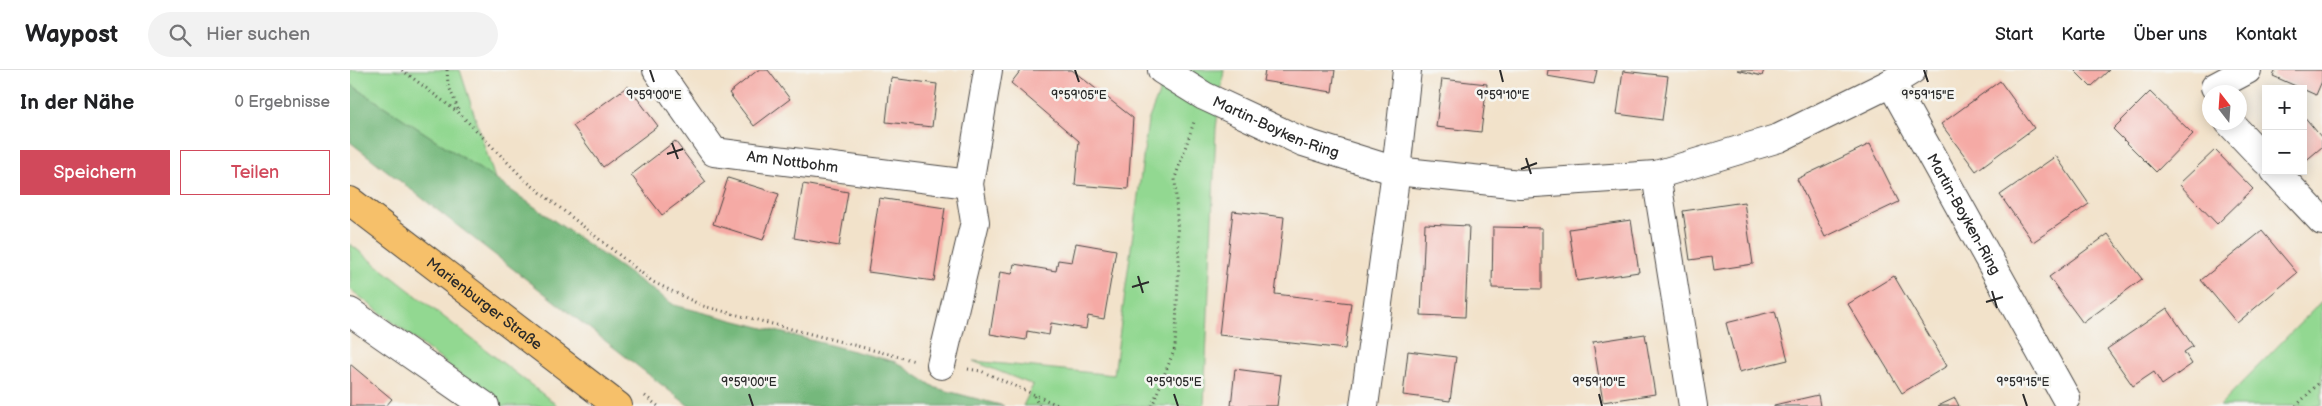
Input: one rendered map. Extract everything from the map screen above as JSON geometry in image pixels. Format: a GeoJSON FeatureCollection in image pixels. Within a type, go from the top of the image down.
{"type":"FeatureCollection","features":[{"type":"Feature","properties":{"kind":"main road","name":"Marienburger Straße"},"geometry":{"type":"LineString","coordinates":[[350,201],[618,406]]}},
{"type":"Feature","properties":{"kind":"street","name":"Am Nottbohm"},"geometry":{"type":"LineString","coordinates":[[657,70],[714,152],[969,184]]}},
{"type":"Feature","properties":{"kind":"street"},"geometry":{"type":"LineString","coordinates":[[941,365],[975,222],[969,184],[988,70]]}},
{"type":"Feature","properties":{"kind":"street","name":"Martin-Boyken-Ring"},"geometry":{"type":"LineString","coordinates":[[1162,70],[1204,96],[1303,142],[1396,171],[1520,184],[1656,175],[1780,138],[1902,77],[2066,398]]}},
{"type":"Feature","properties":{"kind":"street"},"geometry":{"type":"LineString","coordinates":[[1364,406],[1396,171],[1407,70]]}},
{"type":"Feature","properties":{"kind":"street"},"geometry":{"type":"LineString","coordinates":[[2216,83],[2247,70]]}},
{"type":"Feature","properties":{"kind":"street"},"geometry":{"type":"LineString","coordinates":[[2237,130],[2262,157]]}},
{"type":"Feature","properties":{"kind":"street"},"geometry":{"type":"LineString","coordinates":[[1656,175],[1693,406]]}},
{"type":"Feature","properties":{"kind":"street"},"geometry":{"type":"LineString","coordinates":[[2279,175],[2322,221]]}},
{"type":"Feature","properties":{"kind":"street"},"geometry":{"type":"LineString","coordinates":[[350,312],[485,406]]}},
{"type":"Feature","properties":{"kind":"path"},"geometry":{"type":"LineString","coordinates":[[402,70],[459,112],[525,180],[653,282],[703,306],[912,360],[980,371],[1060,406]]}},
{"type":"Feature","properties":{"kind":"path"},"geometry":{"type":"LineString","coordinates":[[447,70],[448,84],[459,112]]}},
{"type":"Feature","properties":{"kind":"path"},"geometry":{"type":"LineString","coordinates":[[1152,406],[1175,348],[1179,261],[1175,178],[1204,96]]}},
{"type":"Feature","properties":{"kind":"path"},"geometry":{"type":"LineString","coordinates":[[2296,406],[2322,380]]}},
{"type":"Feature","properties":{"kind":"path"},"geometry":{"type":"LineString","coordinates":[[1034,396],[1039,406]]}},
{"type":"Feature","properties":{"kind":"green space"},"geometry":{"type":"Polygon","coordinates":[[[350,70],[460,70],[495,179],[350,84],[350,70]]]}},
{"type":"Feature","properties":{"kind":"green space"},"geometry":{"type":"Polygon","coordinates":[[[1168,70],[1224,70],[1216,128],[1204,406],[1023,406],[1033,385],[973,361],[1114,375],[1148,121],[1168,70]]]}},
{"type":"Feature","properties":{"kind":"green space"},"geometry":{"type":"Polygon","coordinates":[[[350,84],[495,179],[674,305],[896,362],[936,388],[1004,406],[689,406],[350,142],[350,84]]]}},
{"type":"Feature","properties":{"kind":"green space"},"geometry":{"type":"Polygon","coordinates":[[[350,244],[558,406],[501,406],[350,289],[350,244]]]}},
{"type":"Feature","properties":{"kind":"green space"},"geometry":{"type":"Polygon","coordinates":[[[2322,301],[2322,406],[2219,406],[2322,301]]]}},
{"type":"Feature","properties":{"kind":"building"},"geometry":{"type":"Polygon","coordinates":[[[758,70],[768,70],[790,99],[754,126],[729,93],[758,70]]]}},
{"type":"Feature","properties":{"kind":"building"},"geometry":{"type":"Polygon","coordinates":[[[1021,70],[1072,70],[1133,118],[1128,189],[1075,185],[1079,141],[1011,83],[1021,70]]]}},
{"type":"Feature","properties":{"kind":"building"},"geometry":{"type":"Polygon","coordinates":[[[1265,70],[1335,70],[1332,92],[1263,81],[1265,70]]]}},
{"type":"Feature","properties":{"kind":"building"},"geometry":{"type":"Polygon","coordinates":[[[1548,70],[1597,70],[1594,84],[1547,76],[1548,70]]]}},
{"type":"Feature","properties":{"kind":"building"},"geometry":{"type":"Polygon","coordinates":[[[1737,70],[1764,70],[1762,76],[1737,70]]]}},
{"type":"Feature","properties":{"kind":"building"},"geometry":{"type":"Polygon","coordinates":[[[2074,70],[2109,70],[2091,87],[2074,70]]]}},
{"type":"Feature","properties":{"kind":"building"},"geometry":{"type":"Polygon","coordinates":[[[2276,70],[2322,70],[2322,81],[2316,95],[2307,91],[2307,85],[2293,85],[2273,76],[2276,70]]]}},
{"type":"Feature","properties":{"kind":"building"},"geometry":{"type":"Polygon","coordinates":[[[1623,71],[1668,76],[1662,120],[1617,114],[1623,71]]]}},
{"type":"Feature","properties":{"kind":"building"},"geometry":{"type":"Polygon","coordinates":[[[891,78],[937,84],[932,127],[886,122],[891,78]]]}},
{"type":"Feature","properties":{"kind":"building"},"geometry":{"type":"Polygon","coordinates":[[[1442,79],[1487,84],[1481,132],[1436,127],[1442,79]]]}},
{"type":"Feature","properties":{"kind":"building"},"geometry":{"type":"Polygon","coordinates":[[[2000,81],[2034,128],[1976,171],[1941,124],[2000,81]]]}},
{"type":"Feature","properties":{"kind":"building"},"geometry":{"type":"Polygon","coordinates":[[[628,86],[658,126],[603,167],[573,126],[628,86]]]}},
{"type":"Feature","properties":{"kind":"building"},"geometry":{"type":"Polygon","coordinates":[[[2150,92],[2193,134],[2156,172],[2113,129],[2150,92]]]}},
{"type":"Feature","properties":{"kind":"building"},"geometry":{"type":"Polygon","coordinates":[[[2307,120],[2322,138],[2322,147],[2307,160],[2307,120]]]}},
{"type":"Feature","properties":{"kind":"building"},"geometry":{"type":"Polygon","coordinates":[[[675,141],[706,182],[662,215],[631,175],[675,141]]]}},
{"type":"Feature","properties":{"kind":"building"},"geometry":{"type":"Polygon","coordinates":[[[1870,144],[1899,202],[1825,237],[1797,179],[1870,144]]]}},
{"type":"Feature","properties":{"kind":"building"},"geometry":{"type":"Polygon","coordinates":[[[2215,150],[2253,189],[2217,224],[2179,184],[2215,150]]]}},
{"type":"Feature","properties":{"kind":"building"},"geometry":{"type":"Polygon","coordinates":[[[2056,156],[2089,204],[2033,242],[2000,195],[2056,156]]]}},
{"type":"Feature","properties":{"kind":"building"},"geometry":{"type":"Polygon","coordinates":[[[728,178],[779,194],[763,240],[713,224],[728,178]]]}},
{"type":"Feature","properties":{"kind":"building"},"geometry":{"type":"Polygon","coordinates":[[[803,184],[848,192],[839,246],[794,238],[803,184]]]}},
{"type":"Feature","properties":{"kind":"building"},"geometry":{"type":"Polygon","coordinates":[[[879,198],[945,208],[934,281],[868,272],[879,198]]]}},
{"type":"Feature","properties":{"kind":"building"},"geometry":{"type":"Polygon","coordinates":[[[1744,202],[1753,264],[1714,270],[1712,257],[1690,260],[1683,211],[1744,202]]]}},
{"type":"Feature","properties":{"kind":"building"},"geometry":{"type":"Polygon","coordinates":[[[1233,211],[1284,217],[1275,294],[1351,303],[1345,349],[1219,335],[1233,211]]]}},
{"type":"Feature","properties":{"kind":"building"},"geometry":{"type":"Polygon","coordinates":[[[1631,220],[1639,272],[1577,281],[1569,229],[1631,220]]]}},
{"type":"Feature","properties":{"kind":"building"},"geometry":{"type":"Polygon","coordinates":[[[1425,224],[1469,226],[1465,317],[1421,315],[1425,224]]]}},
{"type":"Feature","properties":{"kind":"building"},"geometry":{"type":"Polygon","coordinates":[[[1493,227],[1542,228],[1542,289],[1492,288],[1493,227]]]}},
{"type":"Feature","properties":{"kind":"building"},"geometry":{"type":"Polygon","coordinates":[[[2262,231],[2297,273],[2237,323],[2201,280],[2262,231]]]}},
{"type":"Feature","properties":{"kind":"building"},"geometry":{"type":"Polygon","coordinates":[[[2108,234],[2142,279],[2083,323],[2049,277],[2108,234]]]}},
{"type":"Feature","properties":{"kind":"building"},"geometry":{"type":"Polygon","coordinates":[[[1076,243],[1116,250],[1104,319],[1088,316],[1086,329],[1051,323],[1049,335],[1027,331],[1026,340],[990,334],[1000,272],[1012,274],[1014,264],[1056,271],[1058,260],[1072,262],[1076,243]]]}},
{"type":"Feature","properties":{"kind":"building"},"geometry":{"type":"Polygon","coordinates":[[[1894,276],[1947,366],[1902,393],[1848,304],[1894,276]]]}},
{"type":"Feature","properties":{"kind":"building"},"geometry":{"type":"Polygon","coordinates":[[[2167,308],[2193,346],[2184,352],[2192,364],[2162,385],[2154,372],[2133,386],[2107,349],[2167,308]]]}},
{"type":"Feature","properties":{"kind":"building"},"geometry":{"type":"Polygon","coordinates":[[[1775,311],[1788,360],[1739,372],[1726,323],[1775,311]]]}},
{"type":"Feature","properties":{"kind":"building"},"geometry":{"type":"Polygon","coordinates":[[[1645,334],[1655,394],[1603,402],[1593,342],[1645,334]]]}},
{"type":"Feature","properties":{"kind":"building"},"geometry":{"type":"Polygon","coordinates":[[[1408,351],[1456,357],[1450,401],[1403,395],[1408,351]]]}},
{"type":"Feature","properties":{"kind":"building"},"geometry":{"type":"Polygon","coordinates":[[[350,364],[392,399],[386,406],[350,406],[350,364]]]}},
{"type":"Feature","properties":{"kind":"building"},"geometry":{"type":"Polygon","coordinates":[[[1235,369],[1281,375],[1277,406],[1231,406],[1235,369]]]}},
{"type":"Feature","properties":{"kind":"building"},"geometry":{"type":"Polygon","coordinates":[[[1818,395],[1820,406],[1774,406],[1774,405],[1818,395]]]}},
{"type":"Feature","properties":{"kind":"building"},"geometry":{"type":"Polygon","coordinates":[[[1955,398],[1959,406],[1938,406],[1955,398]]]}}]}
